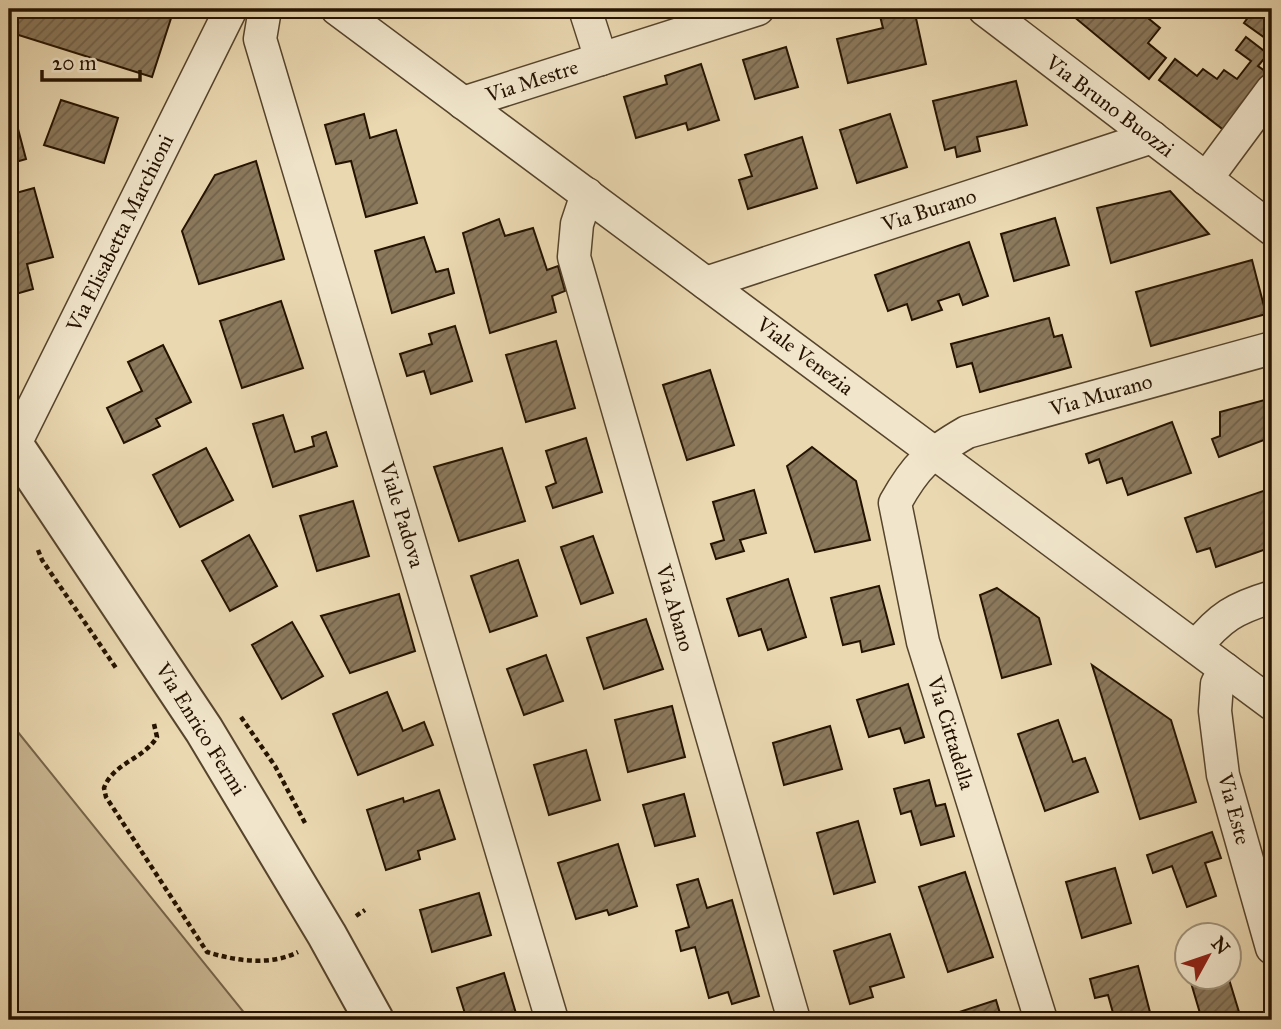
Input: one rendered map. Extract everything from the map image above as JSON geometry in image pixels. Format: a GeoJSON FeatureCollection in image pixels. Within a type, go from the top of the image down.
{"type":"FeatureCollection","features":[{"type":"Feature","properties":{"kind":"street","name":"Via Elisabetta Marchioni"},"geometry":{"type":"LineString","coordinates":[[11,447],[231,9]]}},
{"type":"Feature","properties":{"kind":"street","name":"Viale Venezia"},"geometry":{"type":"LineString","coordinates":[[337,9],[1272,704]]}},
{"type":"Feature","properties":{"kind":"street","name":"Via Mestre"},"geometry":{"type":"LineString","coordinates":[[585,9],[601,59]]}},
{"type":"Feature","properties":{"kind":"street","name":"Via Mestre"},"geometry":{"type":"LineString","coordinates":[[463,103],[758,9]]}},
{"type":"Feature","properties":{"kind":"street","name":"Via Bruno Buozzi"},"geometry":{"type":"LineString","coordinates":[[984,9],[1023,20],[1152,138],[1272,229]]}},
{"type":"Feature","properties":{"kind":"street"},"geometry":{"type":"LineString","coordinates":[[211,49],[233,36],[247,34],[262,24]]}},
{"type":"Feature","properties":{"kind":"street","name":"Viale Padova"},"geometry":{"type":"LineString","coordinates":[[262,24],[552,1020]]}},
{"type":"Feature","properties":{"kind":"street"},"geometry":{"type":"LineString","coordinates":[[1206,179],[1272,90]]}},
{"type":"Feature","properties":{"kind":"street","name":"Via Burano"},"geometry":{"type":"LineString","coordinates":[[706,283],[1152,138]]}},
{"type":"Feature","properties":{"kind":"street","name":"Via Abano"},"geometry":{"type":"LineString","coordinates":[[587,194],[577,224],[574,257],[794,1020]]}},
{"type":"Feature","properties":{"kind":"street","name":"Via Murano"},"geometry":{"type":"LineString","coordinates":[[933,452],[967,432],[1272,348]]}},
{"type":"Feature","properties":{"kind":"street","name":"Via Enrico Fermi"},"geometry":{"type":"LineString","coordinates":[[11,447],[204,730],[327,935],[374,1020]]}},
{"type":"Feature","properties":{"kind":"street","name":"Via Cittadella"},"geometry":{"type":"LineString","coordinates":[[933,452],[909,478],[895,503],[898,526],[923,642],[1041,1020]]}},
{"type":"Feature","properties":{"kind":"street"},"geometry":{"type":"LineString","coordinates":[[1196,646],[1209,630],[1239,607],[1272,597]]}},
{"type":"Feature","properties":{"kind":"street","name":"Via Este"},"geometry":{"type":"LineString","coordinates":[[1225,669],[1217,684],[1215,711],[1223,775],[1272,948]]}},
{"type":"Feature","properties":{"kind":"path"},"geometry":{"type":"LineString","coordinates":[[37,543],[42,560],[121,676]]}},
{"type":"Feature","properties":{"kind":"path"},"geometry":{"type":"LineString","coordinates":[[153,722],[157,737],[153,744],[114,772],[104,788],[106,797],[207,952],[219,956],[275,961],[294,954],[365,911]]}},
{"type":"Feature","properties":{"kind":"shaded area"},"geometry":{"type":"Polygon","coordinates":[[[9,721],[250,1020],[9,1020],[9,721]]]}},
{"type":"Feature","properties":{"kind":"building"},"geometry":{"type":"Polygon","coordinates":[[[9,9],[174,9],[152,77],[9,32],[9,9]]]}},
{"type":"Feature","properties":{"kind":"building"},"geometry":{"type":"Polygon","coordinates":[[[914,9],[926,64],[848,83],[837,39],[883,28],[879,12],[914,9]]]}},
{"type":"Feature","properties":{"kind":"building"},"geometry":{"type":"Polygon","coordinates":[[[1079,9],[1115,9],[1123,15],[1129,9],[1137,9],[1160,28],[1148,43],[1166,58],[1149,79],[1073,16],[1079,9]]]}},
{"type":"Feature","properties":{"kind":"building"},"geometry":{"type":"Polygon","coordinates":[[[1254,9],[1272,10],[1272,43],[1244,23],[1254,9]]]}},
{"type":"Feature","properties":{"kind":"building"},"geometry":{"type":"Polygon","coordinates":[[[1246,37],[1268,54],[1258,66],[1269,74],[1225,131],[1159,80],[1175,59],[1197,76],[1203,69],[1217,79],[1224,70],[1237,79],[1251,61],[1236,50],[1246,37]]]}},
{"type":"Feature","properties":{"kind":"building"},"geometry":{"type":"Polygon","coordinates":[[[786,47],[798,87],[755,99],[743,60],[786,47]]]}},
{"type":"Feature","properties":{"kind":"building"},"geometry":{"type":"Polygon","coordinates":[[[701,64],[719,120],[688,130],[686,123],[636,138],[624,97],[667,84],[665,76],[701,64]]]}},
{"type":"Feature","properties":{"kind":"building"},"geometry":{"type":"Polygon","coordinates":[[[1016,81],[1027,125],[977,137],[980,151],[957,157],[955,147],[945,150],[933,101],[1016,81]]]}},
{"type":"Feature","properties":{"kind":"building"},"geometry":{"type":"Polygon","coordinates":[[[9,95],[26,159],[9,164],[9,95]]]}},
{"type":"Feature","properties":{"kind":"building"},"geometry":{"type":"Polygon","coordinates":[[[61,100],[118,118],[104,163],[44,145],[61,100]]]}},
{"type":"Feature","properties":{"kind":"building"},"geometry":{"type":"Polygon","coordinates":[[[364,114],[370,138],[396,130],[417,203],[366,217],[351,161],[336,164],[325,125],[364,114]]]}},
{"type":"Feature","properties":{"kind":"building"},"geometry":{"type":"Polygon","coordinates":[[[890,114],[907,167],[857,183],[840,130],[890,114]]]}},
{"type":"Feature","properties":{"kind":"building"},"geometry":{"type":"Polygon","coordinates":[[[802,137],[817,188],[748,209],[739,180],[752,176],[745,155],[802,137]]]}},
{"type":"Feature","properties":{"kind":"building"},"geometry":{"type":"Polygon","coordinates":[[[256,161],[284,259],[199,284],[182,231],[215,175],[256,161]]]}},
{"type":"Feature","properties":{"kind":"building"},"geometry":{"type":"Polygon","coordinates":[[[9,164],[16,193],[34,188],[53,257],[27,264],[33,289],[9,296],[9,164]]]}},
{"type":"Feature","properties":{"kind":"building"},"geometry":{"type":"Polygon","coordinates":[[[1170,191],[1209,234],[1111,263],[1097,208],[1170,191]]]}},
{"type":"Feature","properties":{"kind":"building"},"geometry":{"type":"Polygon","coordinates":[[[1055,218],[1069,265],[1014,281],[1001,234],[1055,218]]]}},
{"type":"Feature","properties":{"kind":"building"},"geometry":{"type":"Polygon","coordinates":[[[499,219],[505,236],[533,228],[547,270],[558,266],[565,291],[552,296],[556,312],[490,333],[463,233],[499,219]]]}},
{"type":"Feature","properties":{"kind":"building"},"geometry":{"type":"Polygon","coordinates":[[[424,237],[436,272],[448,269],[454,293],[392,313],[375,251],[424,237]]]}},
{"type":"Feature","properties":{"kind":"building"},"geometry":{"type":"Polygon","coordinates":[[[969,242],[988,296],[963,305],[959,294],[938,301],[942,310],[912,320],[907,304],[888,311],[875,275],[969,242]]]}},
{"type":"Feature","properties":{"kind":"building"},"geometry":{"type":"Polygon","coordinates":[[[1252,260],[1266,314],[1151,346],[1136,292],[1252,260]]]}},
{"type":"Feature","properties":{"kind":"building"},"geometry":{"type":"Polygon","coordinates":[[[281,301],[303,368],[242,388],[220,321],[281,301]]]}},
{"type":"Feature","properties":{"kind":"building"},"geometry":{"type":"Polygon","coordinates":[[[1049,318],[1054,337],[1062,335],[1071,367],[980,392],[972,363],[957,367],[951,344],[1049,318]]]}},
{"type":"Feature","properties":{"kind":"building"},"geometry":{"type":"Polygon","coordinates":[[[455,326],[472,381],[431,394],[424,371],[407,376],[400,354],[432,344],[429,334],[455,326]]]}},
{"type":"Feature","properties":{"kind":"building"},"geometry":{"type":"Polygon","coordinates":[[[556,341],[575,408],[526,422],[506,355],[556,341]]]}},
{"type":"Feature","properties":{"kind":"building"},"geometry":{"type":"Polygon","coordinates":[[[163,345],[191,402],[156,419],[160,426],[124,443],[107,408],[142,391],[128,362],[163,345]]]}},
{"type":"Feature","properties":{"kind":"building"},"geometry":{"type":"Polygon","coordinates":[[[710,370],[734,445],[687,460],[663,385],[710,370]]]}},
{"type":"Feature","properties":{"kind":"building"},"geometry":{"type":"Polygon","coordinates":[[[1272,398],[1272,437],[1219,457],[1212,439],[1220,436],[1220,412],[1272,398]]]}},
{"type":"Feature","properties":{"kind":"building"},"geometry":{"type":"Polygon","coordinates":[[[283,415],[295,452],[314,446],[312,437],[326,432],[337,466],[273,487],[253,424],[283,415]]]}},
{"type":"Feature","properties":{"kind":"building"},"geometry":{"type":"Polygon","coordinates":[[[1172,422],[1191,473],[1128,495],[1122,478],[1107,483],[1099,459],[1089,463],[1086,454],[1172,422]]]}},
{"type":"Feature","properties":{"kind":"building"},"geometry":{"type":"Polygon","coordinates":[[[586,438],[602,492],[553,508],[546,487],[556,483],[546,451],[586,438]]]}},
{"type":"Feature","properties":{"kind":"building"},"geometry":{"type":"Polygon","coordinates":[[[812,447],[856,481],[870,540],[815,552],[787,466],[812,447]]]}},
{"type":"Feature","properties":{"kind":"building"},"geometry":{"type":"Polygon","coordinates":[[[206,448],[233,500],[180,527],[153,475],[206,448]]]}},
{"type":"Feature","properties":{"kind":"building"},"geometry":{"type":"Polygon","coordinates":[[[502,448],[525,521],[459,541],[434,467],[502,448]]]}},
{"type":"Feature","properties":{"kind":"building"},"geometry":{"type":"Polygon","coordinates":[[[1272,488],[1272,547],[1216,567],[1210,548],[1197,552],[1185,518],[1272,488]]]}},
{"type":"Feature","properties":{"kind":"building"},"geometry":{"type":"Polygon","coordinates":[[[754,490],[766,533],[740,540],[744,551],[716,559],[711,544],[724,540],[713,502],[754,490]]]}},
{"type":"Feature","properties":{"kind":"building"},"geometry":{"type":"Polygon","coordinates":[[[353,501],[369,556],[317,571],[300,516],[353,501]]]}},
{"type":"Feature","properties":{"kind":"building"},"geometry":{"type":"Polygon","coordinates":[[[249,535],[277,586],[230,611],[202,561],[249,535]]]}},
{"type":"Feature","properties":{"kind":"building"},"geometry":{"type":"Polygon","coordinates":[[[593,536],[613,593],[581,604],[561,547],[593,536]]]}},
{"type":"Feature","properties":{"kind":"building"},"geometry":{"type":"Polygon","coordinates":[[[518,560],[537,616],[490,632],[471,576],[518,560]]]}},
{"type":"Feature","properties":{"kind":"building"},"geometry":{"type":"Polygon","coordinates":[[[788,579],[806,637],[768,650],[761,629],[739,636],[727,599],[788,579]]]}},
{"type":"Feature","properties":{"kind":"building"},"geometry":{"type":"Polygon","coordinates":[[[879,586],[894,644],[862,652],[860,641],[843,645],[831,598],[879,586]]]}},
{"type":"Feature","properties":{"kind":"building"},"geometry":{"type":"Polygon","coordinates":[[[997,588],[1039,618],[1051,664],[1002,678],[980,595],[997,588]]]}},
{"type":"Feature","properties":{"kind":"building"},"geometry":{"type":"Polygon","coordinates":[[[399,594],[415,651],[350,673],[321,616],[399,594]]]}},
{"type":"Feature","properties":{"kind":"building"},"geometry":{"type":"Polygon","coordinates":[[[646,619],[663,669],[604,689],[587,638],[646,619]]]}},
{"type":"Feature","properties":{"kind":"building"},"geometry":{"type":"Polygon","coordinates":[[[292,622],[323,676],[282,699],[252,645],[292,622]]]}},
{"type":"Feature","properties":{"kind":"building"},"geometry":{"type":"Polygon","coordinates":[[[546,655],[563,701],[524,715],[507,669],[546,655]]]}},
{"type":"Feature","properties":{"kind":"building"},"geometry":{"type":"Polygon","coordinates":[[[1092,665],[1171,720],[1196,802],[1140,819],[1092,665]]]}},
{"type":"Feature","properties":{"kind":"building"},"geometry":{"type":"Polygon","coordinates":[[[908,684],[924,737],[905,743],[900,728],[869,737],[857,700],[908,684]]]}},
{"type":"Feature","properties":{"kind":"building"},"geometry":{"type":"Polygon","coordinates":[[[387,692],[403,731],[424,722],[433,745],[358,775],[333,714],[387,692]]]}},
{"type":"Feature","properties":{"kind":"building"},"geometry":{"type":"Polygon","coordinates":[[[672,706],[685,757],[628,772],[615,720],[672,706]]]}},
{"type":"Feature","properties":{"kind":"building"},"geometry":{"type":"Polygon","coordinates":[[[1058,720],[1073,762],[1085,758],[1098,792],[1045,811],[1018,734],[1058,720]]]}},
{"type":"Feature","properties":{"kind":"building"},"geometry":{"type":"Polygon","coordinates":[[[830,726],[842,769],[784,785],[773,743],[830,726]]]}},
{"type":"Feature","properties":{"kind":"building"},"geometry":{"type":"Polygon","coordinates":[[[586,750],[600,800],[549,815],[534,765],[586,750]]]}},
{"type":"Feature","properties":{"kind":"building"},"geometry":{"type":"Polygon","coordinates":[[[929,780],[936,806],[945,804],[954,836],[921,845],[911,811],[901,814],[894,789],[929,780]]]}},
{"type":"Feature","properties":{"kind":"building"},"geometry":{"type":"Polygon","coordinates":[[[439,790],[455,839],[418,851],[420,859],[386,870],[367,810],[403,798],[404,802],[439,790]]]}},
{"type":"Feature","properties":{"kind":"building"},"geometry":{"type":"Polygon","coordinates":[[[684,794],[695,836],[655,846],[643,805],[684,794]]]}},
{"type":"Feature","properties":{"kind":"building"},"geometry":{"type":"Polygon","coordinates":[[[858,821],[875,882],[834,894],[817,833],[858,821]]]}},
{"type":"Feature","properties":{"kind":"building"},"geometry":{"type":"Polygon","coordinates":[[[1212,832],[1221,858],[1205,863],[1216,896],[1187,907],[1172,866],[1153,873],[1147,855],[1212,832]]]}},
{"type":"Feature","properties":{"kind":"building"},"geometry":{"type":"Polygon","coordinates":[[[618,844],[637,906],[609,915],[607,910],[576,919],[558,863],[618,844]]]}},
{"type":"Feature","properties":{"kind":"building"},"geometry":{"type":"Polygon","coordinates":[[[1115,868],[1131,923],[1082,938],[1066,882],[1115,868]]]}},
{"type":"Feature","properties":{"kind":"building"},"geometry":{"type":"Polygon","coordinates":[[[965,872],[993,957],[948,972],[919,887],[965,872]]]}},
{"type":"Feature","properties":{"kind":"building"},"geometry":{"type":"Polygon","coordinates":[[[698,879],[707,908],[732,900],[759,996],[732,1004],[728,992],[709,998],[695,947],[681,951],[676,931],[689,927],[677,885],[698,879]]]}},
{"type":"Feature","properties":{"kind":"building"},"geometry":{"type":"Polygon","coordinates":[[[479,893],[491,935],[432,952],[420,910],[479,893]]]}},
{"type":"Feature","properties":{"kind":"building"},"geometry":{"type":"Polygon","coordinates":[[[890,934],[904,977],[870,987],[873,997],[850,1004],[834,951],[890,934]]]}},
{"type":"Feature","properties":{"kind":"building"},"geometry":{"type":"Polygon","coordinates":[[[1138,966],[1152,1020],[1115,1020],[1108,995],[1095,998],[1090,979],[1138,966]]]}},
{"type":"Feature","properties":{"kind":"building"},"geometry":{"type":"Polygon","coordinates":[[[504,973],[518,1020],[467,1020],[457,988],[504,973]]]}},
{"type":"Feature","properties":{"kind":"building"},"geometry":{"type":"Polygon","coordinates":[[[1193,990],[1232,990],[1239,1012],[1202,1020],[1193,990]]]}},
{"type":"Feature","properties":{"kind":"building"},"geometry":{"type":"Polygon","coordinates":[[[996,1000],[1002,1020],[959,1020],[956,1013],[996,1000]]]}}]}
